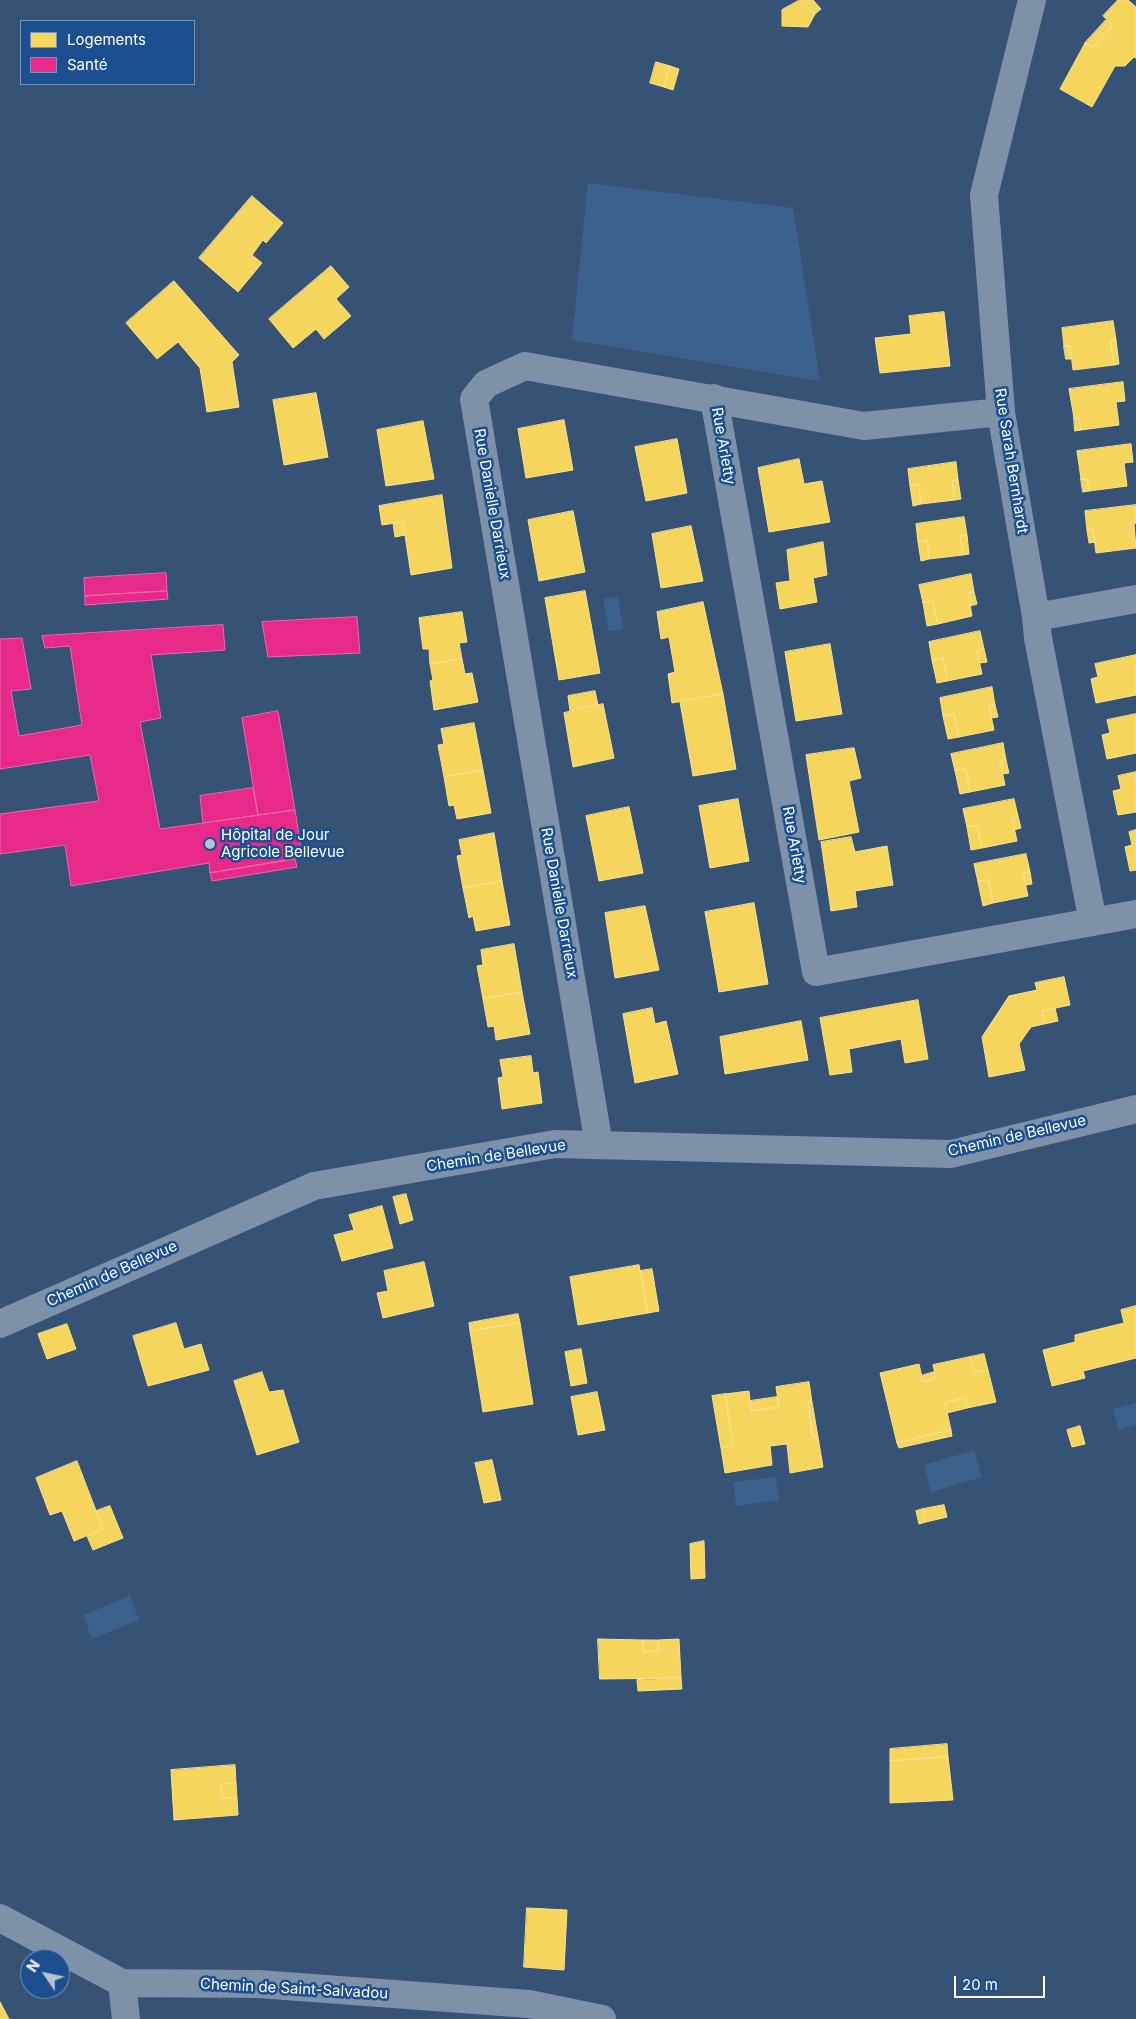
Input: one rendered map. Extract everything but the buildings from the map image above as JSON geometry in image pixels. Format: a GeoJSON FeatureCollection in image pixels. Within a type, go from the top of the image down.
{"type":"FeatureCollection","features":[{"type":"Feature","properties":{"kind":"street","name":"Rue Sarah Bernhardt"},"geometry":{"type":"LineString","coordinates":[[1032,0],[984,195],[1001,412],[1038,638],[1093,922]]}},
{"type":"Feature","properties":{"kind":"street","name":"Rue Danielle Darrieux"},"geometry":{"type":"LineString","coordinates":[[599,1145],[474,399],[486,384],[525,366],[864,426],[1001,412]]}},
{"type":"Feature","properties":{"kind":"street","name":"Rue Arletty"},"geometry":{"type":"LineString","coordinates":[[714,398],[816,972],[1136,914]]}},
{"type":"Feature","properties":{"kind":"street"},"geometry":{"type":"LineString","coordinates":[[1036,617],[1136,599]]}},
{"type":"Feature","properties":{"kind":"street","name":"Chemin de Bellevue"},"geometry":{"type":"LineString","coordinates":[[0,1324],[314,1186],[555,1144],[951,1154],[1136,1109]]}},
{"type":"Feature","properties":{"kind":"street","name":"Chemin de Saint-Salvadou"},"geometry":{"type":"LineString","coordinates":[[0,1918],[122,1983],[258,1984],[509,2002],[529,2004],[602,2019]]}},
{"type":"Feature","properties":{"kind":"street"},"geometry":{"type":"LineString","coordinates":[[122,1983],[126,2019]]}},
{"type":"Feature","properties":{"kind":"water"},"geometry":{"type":"Polygon","coordinates":[[[588,183],[793,208],[820,381],[572,340],[588,183]]]}},
{"type":"Feature","properties":{"kind":"water"},"geometry":{"type":"Polygon","coordinates":[[[618,597],[623,629],[609,631],[603,599],[618,597]]]}},
{"type":"Feature","properties":{"kind":"water"},"geometry":{"type":"Polygon","coordinates":[[[1136,1403],[1136,1425],[1119,1430],[1113,1409],[1136,1403]]]}},
{"type":"Feature","properties":{"kind":"water"},"geometry":{"type":"Polygon","coordinates":[[[974,1450],[982,1477],[931,1492],[924,1465],[974,1450]]]}},
{"type":"Feature","properties":{"kind":"water"},"geometry":{"type":"Polygon","coordinates":[[[776,1477],[779,1500],[736,1506],[733,1482],[776,1477]]]}},
{"type":"Feature","properties":{"kind":"water"},"geometry":{"type":"Polygon","coordinates":[[[130,1596],[139,1620],[92,1639],[83,1615],[130,1596]]]}},
{"type":"Feature","properties":{"kind":"place","name":"Hôpital de Jour Agricole Bellevue"},"geometry":{"type":"Point","coordinates":[210,844]}}]}
